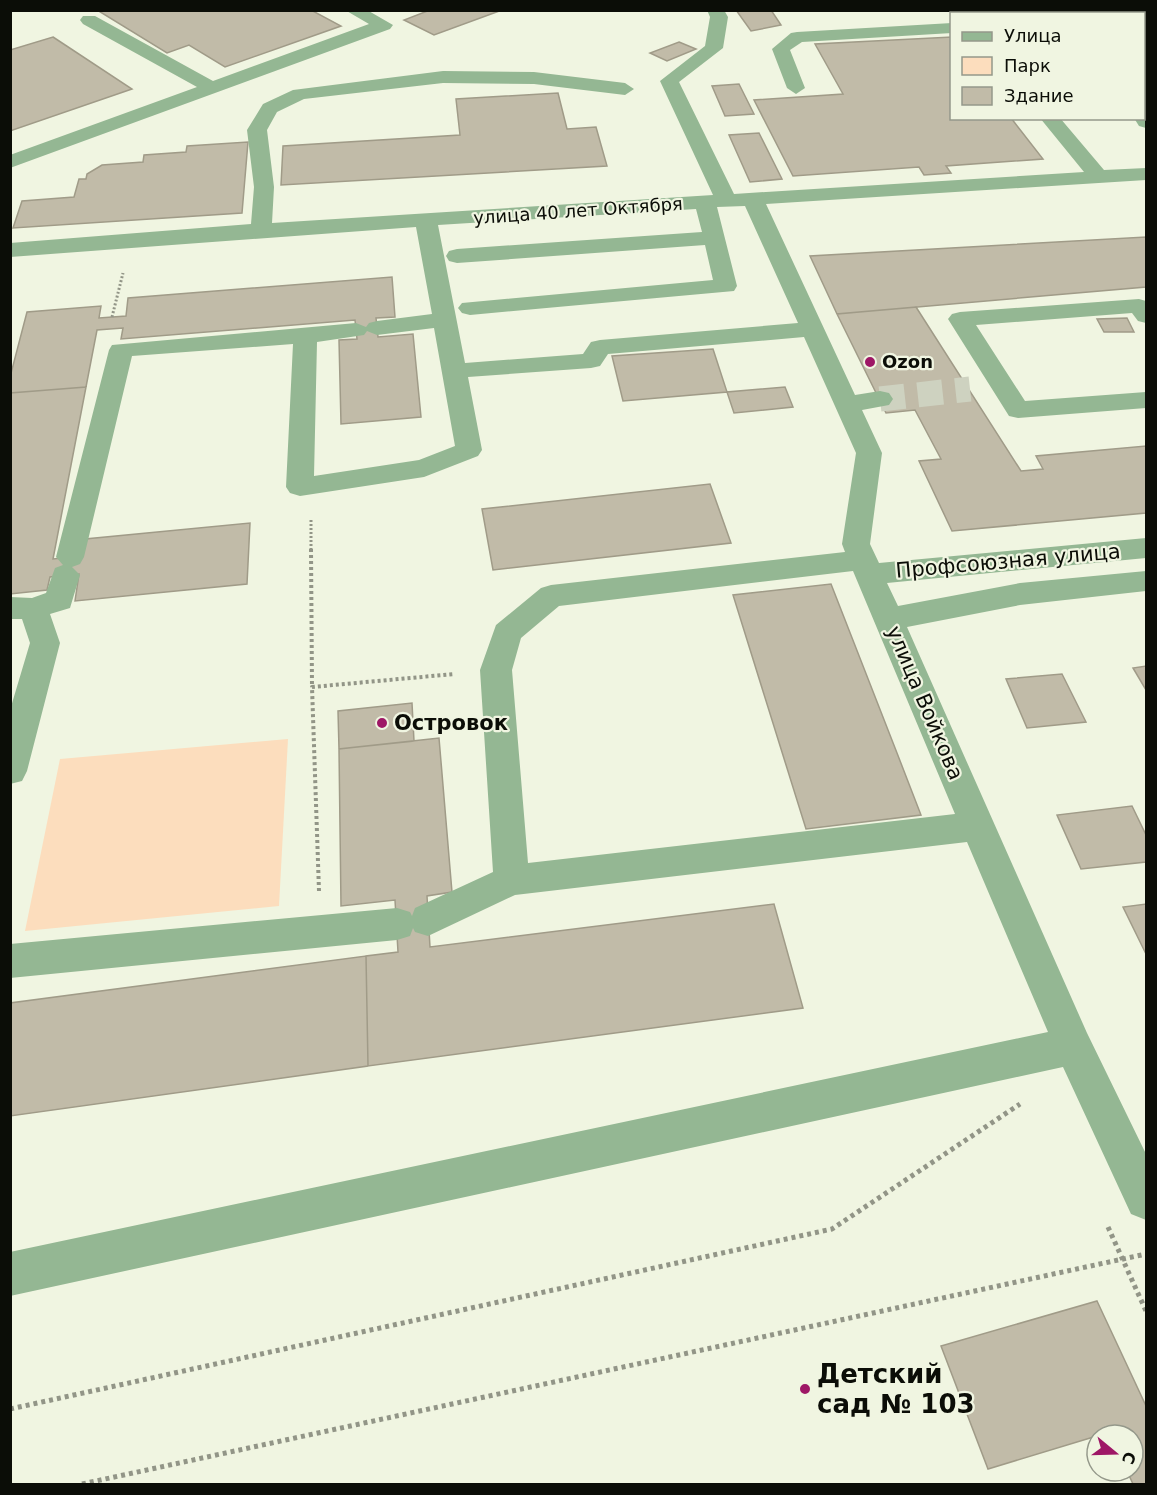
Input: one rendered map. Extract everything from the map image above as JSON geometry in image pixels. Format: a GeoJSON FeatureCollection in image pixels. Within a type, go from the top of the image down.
{"type":"FeatureCollection","features":[{"type":"Feature","properties":{"kind":"street"},"geometry":{"type":"LineString","coordinates":[[10,162],[384,25],[353,10]]}},
{"type":"Feature","properties":{"kind":"street"},"geometry":{"type":"LineString","coordinates":[[470,308],[726,286],[713,238],[728,201],[669,81],[714,48],[719,17],[715,10]]}},
{"type":"Feature","properties":{"kind":"street"},"geometry":{"type":"LineString","coordinates":[[89,20],[212,88]]}},
{"type":"Feature","properties":{"kind":"street"},"geometry":{"type":"LineString","coordinates":[[796,88],[781,49],[797,37],[950,28]]}},
{"type":"Feature","properties":{"kind":"street"},"geometry":{"type":"LineString","coordinates":[[261,230],[264,187],[257,130],[270,108],[300,94],[442,77],[534,78],[625,89]]}},
{"type":"Feature","properties":{"kind":"street"},"geometry":{"type":"LineString","coordinates":[[1051,120],[1099,177]]}},
{"type":"Feature","properties":{"kind":"street","name":"улица 40 лет Октября"},"geometry":{"type":"LineString","coordinates":[[10,250],[261,230],[1146,174]]}},
{"type":"Feature","properties":{"kind":"street","name":"улица Войкова"},"geometry":{"type":"LineString","coordinates":[[728,201],[814,330],[869,453],[856,544],[1073,1046],[1146,1199]]}},
{"type":"Feature","properties":{"kind":"street"},"geometry":{"type":"LineString","coordinates":[[304,336],[300,487],[424,468],[469,450],[426,220]]}},
{"type":"Feature","properties":{"kind":"street"},"geometry":{"type":"LineString","coordinates":[[457,256],[713,238]]}},
{"type":"Feature","properties":{"kind":"street"},"geometry":{"type":"LineString","coordinates":[[1146,316],[1139,306],[960,319],[990,386],[1018,410],[1146,400]]}},
{"type":"Feature","properties":{"kind":"street"},"geometry":{"type":"LineString","coordinates":[[10,771],[45,643],[22,609],[59,600],[121,350],[304,336],[444,320]]}},
{"type":"Feature","properties":{"kind":"street"},"geometry":{"type":"LineString","coordinates":[[454,371],[591,361],[600,347],[814,330]]}},
{"type":"Feature","properties":{"kind":"street"},"geometry":{"type":"LineString","coordinates":[[846,404],[880,399]]}},
{"type":"Feature","properties":{"kind":"street","name":"Профсоюзная улица"},"geometry":{"type":"LineString","coordinates":[[496,670],[507,633],[552,596],[867,567],[1146,548]]}},
{"type":"Feature","properties":{"kind":"street"},"geometry":{"type":"LineString","coordinates":[[889,619],[1020,594],[1146,581]]}},
{"type":"Feature","properties":{"kind":"street"},"geometry":{"type":"LineString","coordinates":[[496,670],[511,880]]}},
{"type":"Feature","properties":{"kind":"street"},"geometry":{"type":"LineString","coordinates":[[10,961],[413,922],[511,880],[976,826]]}},
{"type":"Feature","properties":{"kind":"street"},"geometry":{"type":"LineString","coordinates":[[10,1274],[1073,1046]]}},
{"type":"Feature","properties":{"kind":"path"},"geometry":{"type":"LineString","coordinates":[[112,317],[131,240]]}},
{"type":"Feature","properties":{"kind":"path"},"geometry":{"type":"LineString","coordinates":[[310,485],[312,687],[321,931]]}},
{"type":"Feature","properties":{"kind":"path"},"geometry":{"type":"LineString","coordinates":[[312,687],[496,670]]}},
{"type":"Feature","properties":{"kind":"path"},"geometry":{"type":"LineString","coordinates":[[10,1409],[832,1229],[1026,1100]]}},
{"type":"Feature","properties":{"kind":"path"},"geometry":{"type":"LineString","coordinates":[[82,1485],[1146,1254]]}},
{"type":"Feature","properties":{"kind":"green space"},"geometry":{"type":"Polygon","coordinates":[[[288,739],[279,906],[25,931],[60,759],[288,739]]]}},
{"type":"Feature","properties":{"kind":"building"},"geometry":{"type":"Polygon","coordinates":[[[97,10],[311,10],[341,26],[225,67],[189,45],[167,53],[97,10]]]}},
{"type":"Feature","properties":{"kind":"building"},"geometry":{"type":"Polygon","coordinates":[[[430,10],[502,10],[434,35],[404,20],[430,10]]]}},
{"type":"Feature","properties":{"kind":"building"},"geometry":{"type":"Polygon","coordinates":[[[736,10],[771,10],[781,25],[751,31],[736,10]]]}},
{"type":"Feature","properties":{"kind":"building"},"geometry":{"type":"Polygon","coordinates":[[[1145,18],[1146,18],[1146,68],[1145,66],[1145,18]]]}},
{"type":"Feature","properties":{"kind":"building"},"geometry":{"type":"Polygon","coordinates":[[[53,37],[132,89],[10,131],[10,50],[53,37]]]}},
{"type":"Feature","properties":{"kind":"building"},"geometry":{"type":"Polygon","coordinates":[[[950,37],[950,120],[1013,120],[1043,159],[946,166],[951,173],[924,175],[919,167],[793,176],[754,100],[843,94],[815,44],[950,37]]]}},
{"type":"Feature","properties":{"kind":"building"},"geometry":{"type":"Polygon","coordinates":[[[679,42],[696,49],[667,61],[650,53],[679,42]]]}},
{"type":"Feature","properties":{"kind":"building"},"geometry":{"type":"Polygon","coordinates":[[[739,84],[754,114],[725,116],[712,86],[739,84]]]}},
{"type":"Feature","properties":{"kind":"building"},"geometry":{"type":"Polygon","coordinates":[[[558,93],[567,129],[596,127],[607,166],[281,185],[283,146],[460,135],[456,99],[558,93]]]}},
{"type":"Feature","properties":{"kind":"building"},"geometry":{"type":"Polygon","coordinates":[[[759,133],[782,179],[750,182],[729,135],[759,133]]]}},
{"type":"Feature","properties":{"kind":"building"},"geometry":{"type":"Polygon","coordinates":[[[248,142],[242,213],[13,228],[22,201],[74,197],[79,179],[86,179],[87,174],[102,165],[143,162],[144,155],[186,152],[187,146],[248,142]]]}},
{"type":"Feature","properties":{"kind":"building"},"geometry":{"type":"Polygon","coordinates":[[[1146,237],[1146,287],[837,314],[810,256],[1146,237]]]}},
{"type":"Feature","properties":{"kind":"building"},"geometry":{"type":"Polygon","coordinates":[[[392,277],[395,317],[376,318],[378,337],[413,334],[421,417],[341,424],[339,340],[357,339],[355,320],[121,339],[123,328],[97,330],[86,387],[10,393],[10,377],[27,312],[101,306],[99,318],[126,316],[128,298],[392,277]]]}},
{"type":"Feature","properties":{"kind":"building"},"geometry":{"type":"Polygon","coordinates":[[[916,307],[1021,471],[1043,469],[1036,456],[1146,446],[1146,513],[952,531],[919,461],[941,459],[915,410],[886,413],[837,314],[916,307]]]}},
{"type":"Feature","properties":{"kind":"building"},"geometry":{"type":"Polygon","coordinates":[[[1127,318],[1134,332],[1104,332],[1097,319],[1127,318]]]}},
{"type":"Feature","properties":{"kind":"building"},"geometry":{"type":"Polygon","coordinates":[[[713,349],[727,392],[623,401],[612,356],[713,349]]]}},
{"type":"Feature","properties":{"kind":"building"},"geometry":{"type":"Polygon","coordinates":[[[86,387],[53,559],[82,556],[85,539],[250,523],[247,584],[75,601],[79,574],[50,577],[47,590],[10,594],[10,393],[86,387]]]}},
{"type":"Feature","properties":{"kind":"building"},"geometry":{"type":"Polygon","coordinates":[[[785,387],[793,407],[734,413],[727,392],[785,387]]]}},
{"type":"Feature","properties":{"kind":"building"},"geometry":{"type":"Polygon","coordinates":[[[710,484],[731,543],[493,570],[482,509],[710,484]]]}},
{"type":"Feature","properties":{"kind":"building"},"geometry":{"type":"Polygon","coordinates":[[[831,584],[921,815],[806,829],[733,595],[831,584]]]}},
{"type":"Feature","properties":{"kind":"building"},"geometry":{"type":"Polygon","coordinates":[[[1146,666],[1146,690],[1133,668],[1146,666]]]}},
{"type":"Feature","properties":{"kind":"building"},"geometry":{"type":"Polygon","coordinates":[[[1062,674],[1086,722],[1027,728],[1006,679],[1062,674]]]}},
{"type":"Feature","properties":{"kind":"building"},"geometry":{"type":"Polygon","coordinates":[[[412,703],[414,741],[339,749],[338,711],[412,703]]]}},
{"type":"Feature","properties":{"kind":"building"},"geometry":{"type":"Polygon","coordinates":[[[439,738],[452,892],[427,896],[430,947],[774,904],[803,1008],[368,1066],[366,956],[398,952],[395,900],[341,906],[339,749],[439,738]]]}},
{"type":"Feature","properties":{"kind":"building"},"geometry":{"type":"Polygon","coordinates":[[[1132,806],[1146,835],[1146,862],[1081,869],[1057,815],[1132,806]]]}},
{"type":"Feature","properties":{"kind":"building"},"geometry":{"type":"Polygon","coordinates":[[[1146,904],[1146,954],[1123,907],[1146,904]]]}},
{"type":"Feature","properties":{"kind":"building"},"geometry":{"type":"Polygon","coordinates":[[[366,956],[368,1066],[10,1116],[10,1003],[366,956]]]}},
{"type":"Feature","properties":{"kind":"building"},"geometry":{"type":"Polygon","coordinates":[[[1097,1301],[1146,1406],[1146,1484],[1133,1483],[1145,1483],[1145,1423],[1085,1423],[1085,1440],[988,1469],[941,1346],[1097,1301]]]}},
{"type":"Feature","properties":{"kind":"tunnel"},"geometry":{"type":"LineString","coordinates":[[880,399],[970,389]]}},
{"type":"Feature","properties":{"kind":"place","name":"Ozon"},"geometry":{"type":"Point","coordinates":[870,362]}},
{"type":"Feature","properties":{"kind":"place","name":"Островок"},"geometry":{"type":"Point","coordinates":[382,723]}},
{"type":"Feature","properties":{"kind":"place","name":"Детский сад № 103"},"geometry":{"type":"Point","coordinates":[805,1389]}}]}
